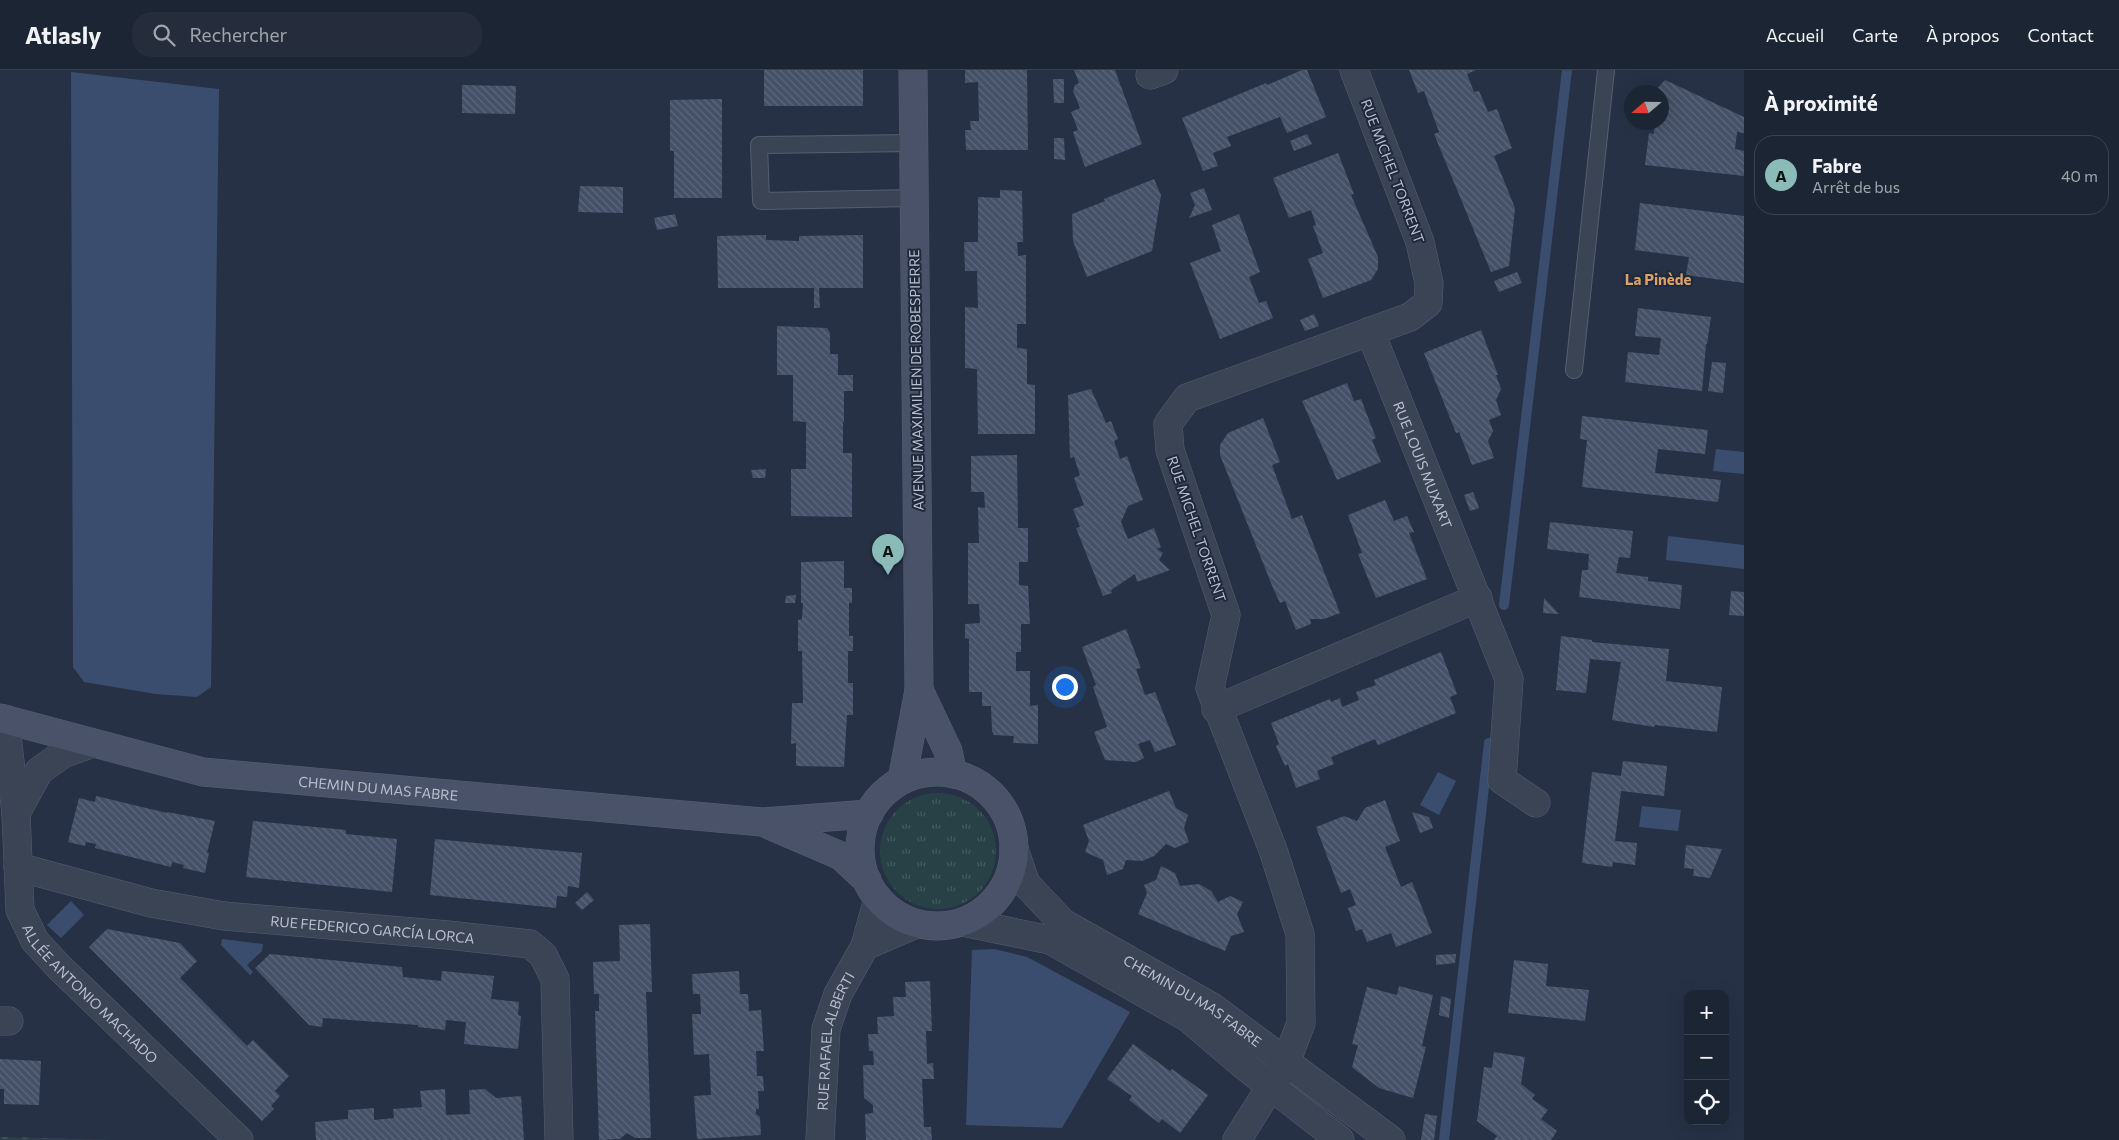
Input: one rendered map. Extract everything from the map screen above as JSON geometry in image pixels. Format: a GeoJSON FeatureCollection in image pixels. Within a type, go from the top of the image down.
{"type":"FeatureCollection","features":[{"type":"Feature","properties":{"kind":"street","name":"AVENUE MAXIMILIEN DE ROBESPIERRE"},"geometry":{"type":"LineString","coordinates":[[902,780],[919,690],[913,70]]}},
{"type":"Feature","properties":{"kind":"street","name":"RUE MICHEL TORRENT"},"geometry":{"type":"LineString","coordinates":[[1236,1140],[1286,1062],[1301,1023],[1300,934],[1274,850],[1216,709],[1210,688],[1226,615],[1170,450],[1168,424],[1187,398],[1410,317],[1428,303],[1428,283],[1420,242],[1354,70]]}},
{"type":"Feature","properties":{"kind":"street","name":"RUE LOUIS MUXART"},"geometry":{"type":"LineString","coordinates":[[1370,332],[1509,679],[1502,780],[1536,803]]}},
{"type":"Feature","properties":{"kind":"street"},"geometry":{"type":"LineString","coordinates":[[1216,709],[1478,598]]}},
{"type":"Feature","properties":{"kind":"street","name":"AVENUE MAXIMILIEN DE ROBESPIERRE"},"geometry":{"type":"LineString","coordinates":[[919,690],[948,750],[953,774]]}},
{"type":"Feature","properties":{"kind":"street","name":"CHEMIN DU MAS FABRE"},"geometry":{"type":"LineString","coordinates":[[2,718],[203,772],[762,822],[869,814]]}},
{"type":"Feature","properties":{"kind":"street","name":"ALLÉE ANTONIO MACHADO"},"geometry":{"type":"LineString","coordinates":[[2,718],[16,813],[20,910],[35,941],[59,967],[239,1140]]}},
{"type":"Feature","properties":{"kind":"street"},"geometry":{"type":"LineString","coordinates":[[16,813],[39,771],[63,754],[93,743]]}},
{"type":"Feature","properties":{"kind":"street"},"geometry":{"type":"LineString","coordinates":[[927,773],[953,774],[973,780],[990,793],[1003,809],[1012,828],[1014,849],[1011,873],[1000,894],[984,911],[963,922],[948,926],[916,924],[895,914],[872,889],[861,858],[862,835],[869,814],[883,794],[902,780],[927,773]]}},
{"type":"Feature","properties":{"kind":"street","name":"CHEMIN DU MAS FABRE"},"geometry":{"type":"LineString","coordinates":[[762,822],[841,856],[872,889]]}},
{"type":"Feature","properties":{"kind":"street","name":"CHEMIN DU MAS FABRE"},"geometry":{"type":"LineString","coordinates":[[1014,849],[1026,884],[1063,923],[1212,1007],[1391,1140]]}},
{"type":"Feature","properties":{"kind":"street","name":"RUE FEDERICO GARCÍA LORCA"},"geometry":{"type":"LineString","coordinates":[[18,867],[151,904],[224,916],[530,944],[543,955],[555,978],[559,1140]]}},
{"type":"Feature","properties":{"kind":"street","name":"RUE RAFAEL ALBERTI"},"geometry":{"type":"LineString","coordinates":[[820,1140],[826,1029],[838,994],[865,946],[872,889]]}},
{"type":"Feature","properties":{"kind":"street","name":"CHEMIN DU MAS FABRE"},"geometry":{"type":"LineString","coordinates":[[963,922],[1050,940],[1188,1018],[1340,1140]]}},
{"type":"Feature","properties":{"kind":"street"},"geometry":{"type":"LineString","coordinates":[[865,946],[916,924]]}},
{"type":"Feature","properties":{"kind":"lane"},"geometry":{"type":"LineString","coordinates":[[1574,370],[1606,70]]}},
{"type":"Feature","properties":{"kind":"lane"},"geometry":{"type":"LineString","coordinates":[[913,143],[759,146],[761,201],[913,198]]}},
{"type":"Feature","properties":{"kind":"green space"},"geometry":{"type":"Polygon","coordinates":[[[938,793],[960,797],[979,810],[992,829],[996,851],[992,873],[979,892],[960,905],[938,909],[916,905],[897,892],[884,873],[880,851],[884,829],[897,810],[916,797],[938,793]]]}},
{"type":"Feature","properties":{"kind":"green space"},"geometry":{"type":"Polygon","coordinates":[[[0,1137],[114,1140],[0,1140],[0,1137]]]}},
{"type":"Feature","properties":{"kind":"water"},"geometry":{"type":"Polygon","coordinates":[[[71,72],[219,89],[211,687],[197,697],[156,694],[84,682],[73,667],[71,72]]]}},
{"type":"Feature","properties":{"kind":"water"},"geometry":{"type":"Polygon","coordinates":[[[1716,449],[1744,452],[1744,474],[1713,471],[1716,449]]]}},
{"type":"Feature","properties":{"kind":"water"},"geometry":{"type":"Polygon","coordinates":[[[1668,536],[1744,545],[1744,569],[1666,560],[1668,536]]]}},
{"type":"Feature","properties":{"kind":"water"},"geometry":{"type":"Polygon","coordinates":[[[1438,772],[1456,781],[1439,815],[1420,805],[1438,772]]]}},
{"type":"Feature","properties":{"kind":"water"},"geometry":{"type":"Polygon","coordinates":[[[1642,806],[1681,810],[1678,831],[1639,827],[1642,806]]]}},
{"type":"Feature","properties":{"kind":"water"},"geometry":{"type":"Polygon","coordinates":[[[71,901],[84,915],[61,938],[47,925],[71,901]]]}},
{"type":"Feature","properties":{"kind":"water"},"geometry":{"type":"Polygon","coordinates":[[[222,939],[263,944],[262,951],[247,965],[253,972],[250,975],[221,945],[222,939]]]}},
{"type":"Feature","properties":{"kind":"water"},"geometry":{"type":"Polygon","coordinates":[[[994,949],[1027,957],[1130,1012],[1062,1128],[966,1125],[972,950],[994,949]]]}},
{"type":"Feature","properties":{"kind":"building"},"geometry":{"type":"Polygon","coordinates":[[[764,70],[863,70],[863,106],[764,106],[764,70]]]}},
{"type":"Feature","properties":{"kind":"building"},"geometry":{"type":"Polygon","coordinates":[[[965,70],[1027,70],[1028,150],[966,150],[965,130],[971,130],[970,121],[979,121],[978,82],[965,83],[965,70]]]}},
{"type":"Feature","properties":{"kind":"building"},"geometry":{"type":"Polygon","coordinates":[[[1074,70],[1115,70],[1142,144],[1085,167],[1073,132],[1078,130],[1071,112],[1080,108],[1073,91],[1075,85],[1079,83],[1074,70]]]}},
{"type":"Feature","properties":{"kind":"building"},"geometry":{"type":"Polygon","coordinates":[[[1302,70],[1307,70],[1326,117],[1287,133],[1280,117],[1227,137],[1231,146],[1213,153],[1218,166],[1203,171],[1182,118],[1302,70]]]}},
{"type":"Feature","properties":{"kind":"building"},"geometry":{"type":"Polygon","coordinates":[[[1409,70],[1476,70],[1467,74],[1474,92],[1479,91],[1488,112],[1497,109],[1512,148],[1494,156],[1515,208],[1509,266],[1491,272],[1434,134],[1439,132],[1424,91],[1418,93],[1409,70]]]}},
{"type":"Feature","properties":{"kind":"building"},"geometry":{"type":"Polygon","coordinates":[[[1053,79],[1064,79],[1064,103],[1054,103],[1053,79]]]}},
{"type":"Feature","properties":{"kind":"building"},"geometry":{"type":"Polygon","coordinates":[[[1665,80],[1744,117],[1744,133],[1737,132],[1735,149],[1744,151],[1744,176],[1645,165],[1649,133],[1654,134],[1654,130],[1669,130],[1669,85],[1660,85],[1665,80]]]}},
{"type":"Feature","properties":{"kind":"building"},"geometry":{"type":"Polygon","coordinates":[[[462,85],[516,86],[515,114],[462,113],[462,85]]]}},
{"type":"Feature","properties":{"kind":"building"},"geometry":{"type":"Polygon","coordinates":[[[722,99],[722,198],[674,198],[674,151],[670,151],[670,100],[722,99]]]}},
{"type":"Feature","properties":{"kind":"building"},"geometry":{"type":"Polygon","coordinates":[[[1307,134],[1312,144],[1294,151],[1290,141],[1307,134]]]}},
{"type":"Feature","properties":{"kind":"building"},"geometry":{"type":"Polygon","coordinates":[[[1054,138],[1064,138],[1065,160],[1054,159],[1054,138]]]}},
{"type":"Feature","properties":{"kind":"building"},"geometry":{"type":"Polygon","coordinates":[[[1338,153],[1354,194],[1351,195],[1378,257],[1378,269],[1371,280],[1323,298],[1308,259],[1323,253],[1313,226],[1316,225],[1311,210],[1289,218],[1273,178],[1338,153]]]}},
{"type":"Feature","properties":{"kind":"building"},"geometry":{"type":"Polygon","coordinates":[[[1154,179],[1161,195],[1152,251],[1087,277],[1073,241],[1072,214],[1154,179]]]}},
{"type":"Feature","properties":{"kind":"building"},"geometry":{"type":"Polygon","coordinates":[[[580,186],[623,187],[623,213],[578,212],[580,186]]]}},
{"type":"Feature","properties":{"kind":"building"},"geometry":{"type":"Polygon","coordinates":[[[1204,188],[1212,210],[1189,218],[1195,205],[1190,193],[1204,188]]]}},
{"type":"Feature","properties":{"kind":"building"},"geometry":{"type":"Polygon","coordinates":[[[1000,190],[1022,191],[1023,242],[1017,242],[1018,256],[1026,255],[1026,324],[1017,324],[1017,348],[1027,349],[1027,384],[1035,385],[1035,434],[978,434],[977,369],[965,368],[965,307],[978,308],[977,271],[965,271],[964,242],[978,242],[978,197],[1000,198],[1000,190]]]}},
{"type":"Feature","properties":{"kind":"building"},"geometry":{"type":"Polygon","coordinates":[[[1640,203],[1744,216],[1744,283],[1686,275],[1689,257],[1635,250],[1640,203]]]}},
{"type":"Feature","properties":{"kind":"building"},"geometry":{"type":"Polygon","coordinates":[[[675,214],[678,226],[657,230],[654,218],[675,214]]]}},
{"type":"Feature","properties":{"kind":"building"},"geometry":{"type":"Polygon","coordinates":[[[1239,214],[1260,272],[1249,277],[1259,303],[1266,301],[1273,318],[1220,339],[1190,263],[1221,251],[1212,225],[1239,214]]]}},
{"type":"Feature","properties":{"kind":"building"},"geometry":{"type":"Polygon","coordinates":[[[766,235],[766,240],[799,241],[799,236],[863,235],[863,288],[819,288],[820,308],[814,308],[814,288],[718,288],[717,236],[766,235]]]}},
{"type":"Feature","properties":{"kind":"building"},"geometry":{"type":"Polygon","coordinates":[[[1517,272],[1522,283],[1499,292],[1494,281],[1517,272]]]}},
{"type":"Feature","properties":{"kind":"building"},"geometry":{"type":"Polygon","coordinates":[[[1638,308],[1711,317],[1706,344],[1702,391],[1625,382],[1628,352],[1659,355],[1661,338],[1635,336],[1638,308]]]}},
{"type":"Feature","properties":{"kind":"building"},"geometry":{"type":"Polygon","coordinates":[[[1314,314],[1319,326],[1305,331],[1300,320],[1314,314]]]}},
{"type":"Feature","properties":{"kind":"building"},"geometry":{"type":"Polygon","coordinates":[[[777,326],[827,328],[830,333],[830,354],[838,354],[838,375],[853,375],[853,391],[844,391],[843,422],[843,453],[852,453],[852,517],[791,516],[791,469],[806,469],[806,422],[793,421],[793,375],[777,375],[777,326]]]}},
{"type":"Feature","properties":{"kind":"building"},"geometry":{"type":"Polygon","coordinates":[[[1481,330],[1498,375],[1496,375],[1501,389],[1496,400],[1501,415],[1489,420],[1493,431],[1488,441],[1494,458],[1472,465],[1459,432],[1456,433],[1424,353],[1481,330]]]}},
{"type":"Feature","properties":{"kind":"building"},"geometry":{"type":"Polygon","coordinates":[[[1712,362],[1726,363],[1723,393],[1708,391],[1712,362]]]}},
{"type":"Feature","properties":{"kind":"building"},"geometry":{"type":"Polygon","coordinates":[[[1347,383],[1354,401],[1361,399],[1376,438],[1372,440],[1381,462],[1337,480],[1302,401],[1347,383]]]}},
{"type":"Feature","properties":{"kind":"building"},"geometry":{"type":"Polygon","coordinates":[[[1091,389],[1106,423],[1111,421],[1118,439],[1114,441],[1120,459],[1127,456],[1143,500],[1128,506],[1121,522],[1128,539],[1154,528],[1161,547],[1157,549],[1163,553],[1159,560],[1170,570],[1137,582],[1135,574],[1111,590],[1112,593],[1103,596],[1076,528],[1080,527],[1073,509],[1084,505],[1074,478],[1080,475],[1074,457],[1070,458],[1068,395],[1091,389]]]}},
{"type":"Feature","properties":{"kind":"building"},"geometry":{"type":"Polygon","coordinates":[[[1582,416],[1708,430],[1705,454],[1658,449],[1655,473],[1721,480],[1718,502],[1582,487],[1587,440],[1580,439],[1582,416]]]}},
{"type":"Feature","properties":{"kind":"building"},"geometry":{"type":"Polygon","coordinates":[[[1263,418],[1280,462],[1272,465],[1292,519],[1302,515],[1340,613],[1324,619],[1310,619],[1311,624],[1296,630],[1285,601],[1280,603],[1273,588],[1220,455],[1220,445],[1228,433],[1263,418]]]}},
{"type":"Feature","properties":{"kind":"building"},"geometry":{"type":"Polygon","coordinates":[[[1017,455],[1018,528],[1028,528],[1028,562],[1019,562],[1019,585],[1028,586],[1030,624],[1021,624],[1021,652],[1016,652],[1016,671],[1030,671],[1030,706],[1038,705],[1038,744],[1013,743],[1014,736],[994,735],[992,731],[991,706],[982,706],[982,692],[969,692],[969,639],[965,638],[965,624],[980,623],[979,604],[968,604],[968,543],[979,543],[978,507],[985,508],[984,492],[971,492],[971,456],[1017,455]]]}},
{"type":"Feature","properties":{"kind":"building"},"geometry":{"type":"Polygon","coordinates":[[[766,469],[765,478],[753,478],[751,470],[766,469]]]}},
{"type":"Feature","properties":{"kind":"building"},"geometry":{"type":"Polygon","coordinates":[[[1473,492],[1479,508],[1470,511],[1464,495],[1473,492]]]}},
{"type":"Feature","properties":{"kind":"building"},"geometry":{"type":"Polygon","coordinates":[[[1385,500],[1394,521],[1407,516],[1414,532],[1409,533],[1427,579],[1376,598],[1358,554],[1362,553],[1348,515],[1385,500]]]}},
{"type":"Feature","properties":{"kind":"building"},"geometry":{"type":"Polygon","coordinates":[[[1550,522],[1633,531],[1630,558],[1619,557],[1616,573],[1648,577],[1648,581],[1682,585],[1680,609],[1579,597],[1582,570],[1588,570],[1589,554],[1547,549],[1550,522]]]}},
{"type":"Feature","properties":{"kind":"building"},"geometry":{"type":"Polygon","coordinates":[[[844,561],[844,588],[852,588],[852,603],[849,603],[849,636],[853,636],[853,651],[848,651],[848,683],[853,683],[853,715],[847,715],[844,767],[796,766],[796,743],[791,744],[792,703],[803,703],[802,651],[798,651],[798,620],[802,619],[803,603],[801,603],[801,562],[844,561]]]}},
{"type":"Feature","properties":{"kind":"building"},"geometry":{"type":"Polygon","coordinates":[[[1731,591],[1744,592],[1744,616],[1729,615],[1731,591]]]}},
{"type":"Feature","properties":{"kind":"building"},"geometry":{"type":"Polygon","coordinates":[[[796,595],[795,603],[785,603],[786,596],[796,595]]]}},
{"type":"Feature","properties":{"kind":"building"},"geometry":{"type":"Polygon","coordinates":[[[1544,598],[1559,614],[1543,613],[1544,598]]]}},
{"type":"Feature","properties":{"kind":"building"},"geometry":{"type":"Polygon","coordinates":[[[1126,629],[1141,668],[1136,669],[1145,695],[1155,692],[1176,745],[1155,752],[1150,740],[1138,744],[1144,758],[1136,762],[1105,760],[1094,732],[1107,727],[1093,687],[1096,685],[1082,647],[1126,629]]]}},
{"type":"Feature","properties":{"kind":"building"},"geometry":{"type":"Polygon","coordinates":[[[1561,636],[1592,640],[1592,642],[1669,649],[1666,681],[1722,687],[1717,732],[1655,725],[1654,727],[1612,720],[1621,662],[1590,659],[1586,693],[1556,690],[1561,636]]]}},
{"type":"Feature","properties":{"kind":"building"},"geometry":{"type":"Polygon","coordinates":[[[1441,652],[1457,694],[1450,697],[1456,713],[1378,745],[1375,739],[1331,757],[1334,764],[1317,771],[1320,779],[1296,788],[1288,764],[1285,766],[1276,746],[1279,744],[1271,723],[1330,699],[1331,702],[1340,698],[1342,707],[1359,700],[1356,692],[1376,685],[1374,680],[1441,652]]]}},
{"type":"Feature","properties":{"kind":"building"},"geometry":{"type":"Polygon","coordinates":[[[1623,761],[1667,766],[1664,796],[1621,791],[1615,841],[1637,843],[1635,865],[1613,862],[1612,867],[1582,863],[1592,772],[1621,776],[1623,761]]]}},
{"type":"Feature","properties":{"kind":"building"},"geometry":{"type":"Polygon","coordinates":[[[1169,791],[1176,808],[1188,815],[1184,828],[1189,842],[1175,848],[1166,844],[1154,856],[1142,861],[1126,860],[1123,869],[1107,875],[1103,860],[1085,852],[1089,841],[1083,825],[1169,791]]]}},
{"type":"Feature","properties":{"kind":"building"},"geometry":{"type":"Polygon","coordinates":[[[96,796],[167,813],[215,821],[207,853],[209,853],[205,873],[183,868],[184,865],[172,862],[171,867],[95,848],[96,844],[86,842],[85,846],[68,842],[79,798],[95,802],[96,796]]]}},
{"type":"Feature","properties":{"kind":"building"},"geometry":{"type":"Polygon","coordinates":[[[1385,800],[1400,841],[1385,847],[1401,887],[1412,882],[1432,933],[1396,947],[1391,933],[1367,942],[1362,929],[1356,931],[1348,908],[1356,905],[1350,889],[1341,893],[1316,827],[1344,816],[1357,821],[1365,808],[1385,800]]]}},
{"type":"Feature","properties":{"kind":"building"},"geometry":{"type":"Polygon","coordinates":[[[1412,812],[1429,817],[1433,828],[1420,833],[1412,812]]]}},
{"type":"Feature","properties":{"kind":"building"},"geometry":{"type":"Polygon","coordinates":[[[253,821],[346,830],[346,834],[397,839],[392,892],[246,877],[253,821]]]}},
{"type":"Feature","properties":{"kind":"building"},"geometry":{"type":"Polygon","coordinates":[[[435,839],[582,853],[579,888],[568,886],[567,897],[557,896],[556,908],[430,895],[435,839]]]}},
{"type":"Feature","properties":{"kind":"building"},"geometry":{"type":"Polygon","coordinates":[[[1686,845],[1722,849],[1710,878],[1693,876],[1694,869],[1684,868],[1686,845]]]}},
{"type":"Feature","properties":{"kind":"building"},"geometry":{"type":"Polygon","coordinates":[[[1161,866],[1175,873],[1180,886],[1199,884],[1211,891],[1218,902],[1230,896],[1243,902],[1237,914],[1244,932],[1231,936],[1225,951],[1138,914],[1147,893],[1144,885],[1156,880],[1161,866]]]}},
{"type":"Feature","properties":{"kind":"building"},"geometry":{"type":"Polygon","coordinates":[[[587,892],[594,900],[582,910],[575,903],[587,892]]]}},
{"type":"Feature","properties":{"kind":"building"},"geometry":{"type":"Polygon","coordinates":[[[650,924],[652,992],[646,992],[651,1138],[635,1138],[627,1133],[620,1139],[599,1140],[595,1011],[599,1011],[599,994],[594,994],[593,962],[620,961],[619,925],[650,924]]]}},
{"type":"Feature","properties":{"kind":"building"},"geometry":{"type":"Polygon","coordinates":[[[107,929],[180,943],[197,961],[180,978],[247,1046],[253,1040],[289,1076],[275,1091],[280,1096],[271,1106],[274,1109],[262,1121],[89,947],[107,929]]]}},
{"type":"Feature","properties":{"kind":"building"},"geometry":{"type":"Polygon","coordinates":[[[270,954],[402,967],[403,977],[441,981],[442,971],[494,976],[491,999],[519,1002],[518,1015],[521,1016],[518,1049],[464,1044],[466,1022],[446,1020],[445,1030],[418,1027],[418,1025],[323,1018],[322,1027],[309,1025],[255,968],[270,954]]]}},
{"type":"Feature","properties":{"kind":"building"},"geometry":{"type":"Polygon","coordinates":[[[1456,954],[1455,963],[1436,965],[1436,955],[1456,954]]]}},
{"type":"Feature","properties":{"kind":"building"},"geometry":{"type":"Polygon","coordinates":[[[1514,960],[1548,964],[1546,986],[1589,990],[1585,1021],[1508,1013],[1514,960]]]}},
{"type":"Feature","properties":{"kind":"building"},"geometry":{"type":"Polygon","coordinates":[[[739,971],[740,994],[748,994],[749,1011],[761,1010],[764,1051],[756,1051],[757,1076],[763,1076],[764,1091],[758,1091],[759,1109],[756,1109],[756,1114],[760,1117],[761,1135],[697,1139],[694,1096],[711,1095],[709,1054],[694,1055],[692,1014],[701,1014],[700,994],[693,994],[692,974],[739,971]]]}},
{"type":"Feature","properties":{"kind":"building"},"geometry":{"type":"Polygon","coordinates":[[[930,981],[932,1031],[926,1031],[927,1064],[933,1063],[934,1079],[922,1079],[924,1127],[931,1127],[932,1140],[866,1140],[865,1114],[873,1113],[873,1105],[864,1098],[863,1065],[874,1065],[873,1051],[869,1051],[868,1034],[878,1034],[877,1017],[894,1016],[893,997],[906,997],[905,982],[930,981]]]}},
{"type":"Feature","properties":{"kind":"building"},"geometry":{"type":"Polygon","coordinates":[[[1399,986],[1433,995],[1422,1046],[1426,1047],[1413,1098],[1379,1088],[1352,1067],[1358,1045],[1352,1044],[1367,987],[1397,995],[1399,986]]]}},
{"type":"Feature","properties":{"kind":"building"},"geometry":{"type":"Polygon","coordinates":[[[1441,996],[1451,999],[1449,1018],[1439,1015],[1441,996]]]}},
{"type":"Feature","properties":{"kind":"building"},"geometry":{"type":"Polygon","coordinates":[[[1133,1044],[1170,1071],[1172,1069],[1208,1095],[1180,1133],[1162,1119],[1159,1123],[1129,1100],[1132,1096],[1107,1079],[1133,1044]]]}},
{"type":"Feature","properties":{"kind":"building"},"geometry":{"type":"Polygon","coordinates":[[[1494,1052],[1525,1057],[1521,1084],[1535,1095],[1532,1099],[1548,1110],[1541,1119],[1557,1131],[1551,1140],[1494,1140],[1497,1136],[1477,1121],[1484,1067],[1492,1068],[1494,1052]]]}},
{"type":"Feature","properties":{"kind":"building"},"geometry":{"type":"Polygon","coordinates":[[[0,1059],[41,1061],[39,1105],[4,1104],[4,1089],[0,1089],[0,1059]]]}},
{"type":"Feature","properties":{"kind":"building"},"geometry":{"type":"Polygon","coordinates":[[[445,1089],[446,1115],[470,1114],[469,1090],[485,1089],[496,1098],[521,1096],[524,1140],[316,1140],[315,1122],[348,1119],[348,1110],[374,1108],[374,1120],[394,1118],[393,1109],[422,1107],[420,1091],[445,1089]]]}},
{"type":"Feature","properties":{"kind":"building"},"geometry":{"type":"Polygon","coordinates":[[[1425,1114],[1437,1116],[1434,1140],[1421,1140],[1425,1114]]]}},
{"type":"Feature","properties":{"kind":"waterway"},"geometry":{"type":"LineString","coordinates":[[1504,605],[1567,70]]}},
{"type":"Feature","properties":{"kind":"waterway"},"geometry":{"type":"LineString","coordinates":[[1444,1140],[1489,743]]}},
{"type":"Feature","properties":{"kind":"place","name":"Fabre"},"geometry":{"type":"Point","coordinates":[888,575]}},
{"type":"Feature","properties":{"kind":"district","name":"La Pinède"},"geometry":{"type":"Point","coordinates":[1658,279]}}]}
